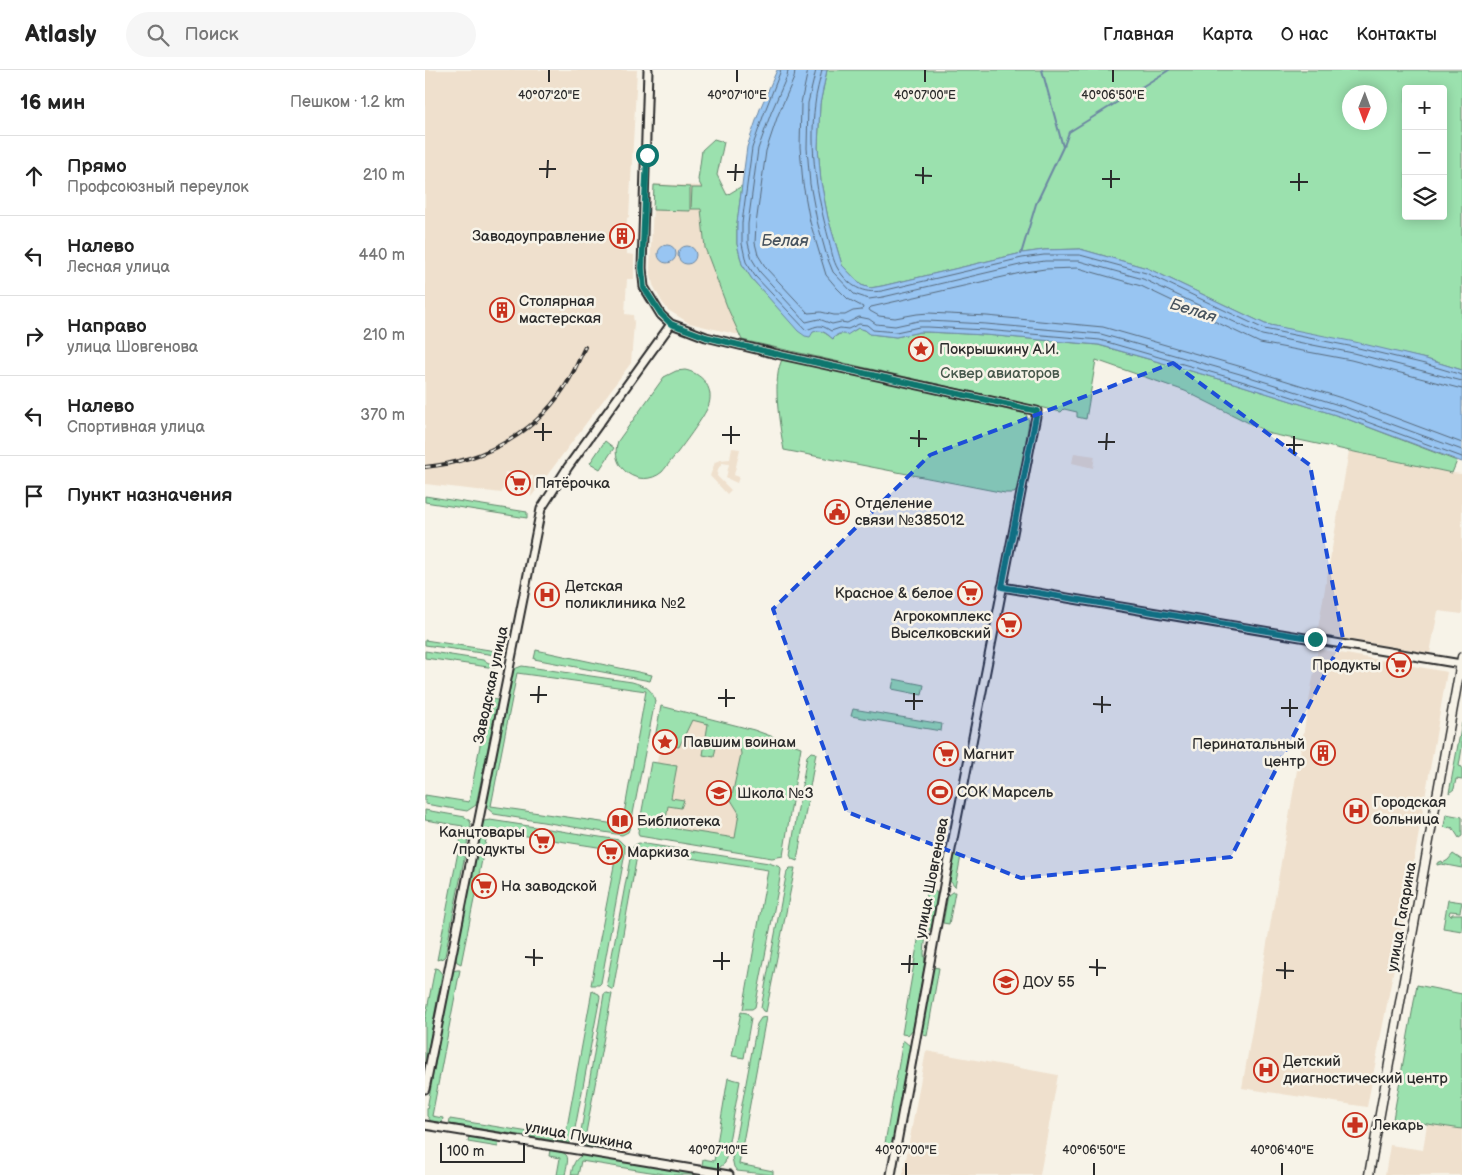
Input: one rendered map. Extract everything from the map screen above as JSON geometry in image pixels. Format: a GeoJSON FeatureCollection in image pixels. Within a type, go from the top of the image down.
{"type":"FeatureCollection","features":[{"type":"Feature","properties":{"kind":"main road"},"geometry":{"type":"LineString","coordinates":[[648,70],[647,155],[642,268],[644,288],[661,314],[671,324]]}},
{"type":"Feature","properties":{"kind":"main road","name":"улица Шовгенова"},"geometry":{"type":"LineString","coordinates":[[671,324],[706,337],[781,355],[1037,411],[947,872],[891,1175]]}},
{"type":"Feature","properties":{"kind":"main road","name":"Заводская улица"},"geometry":{"type":"LineString","coordinates":[[425,1089],[541,510],[567,467],[671,324]]}},
{"type":"Feature","properties":{"kind":"main road"},"geometry":{"type":"LineString","coordinates":[[1002,587],[1461,660]]}},
{"type":"Feature","properties":{"kind":"main road","name":"улица Гагарина"},"geometry":{"type":"LineString","coordinates":[[1369,1175],[1461,660]]}},
{"type":"Feature","properties":{"kind":"main road","name":"улица Пушкина"},"geometry":{"type":"LineString","coordinates":[[425,1125],[729,1175]]}},
{"type":"Feature","properties":{"kind":"highlighted area"},"geometry":{"type":"Polygon","coordinates":[[[1173,363],[1310,465],[1343,639],[1231,857],[1021,878],[847,812],[773,609],[930,455],[1173,363]]]}},
{"type":"Feature","properties":{"kind":"shaded area"},"geometry":{"type":"Polygon","coordinates":[[[425,70],[637,70],[629,217],[627,218],[627,254],[634,255],[634,279],[627,279],[625,314],[633,315],[634,323],[631,363],[531,497],[533,476],[505,472],[502,493],[425,484],[425,70]]]}},
{"type":"Feature","properties":{"kind":"shaded area"},"geometry":{"type":"Polygon","coordinates":[[[654,184],[702,186],[701,210],[705,248],[728,309],[741,334],[689,323],[668,310],[662,302],[653,285],[650,269],[654,184]]]}},
{"type":"Feature","properties":{"kind":"shaded area"},"geometry":{"type":"Polygon","coordinates":[[[732,448],[740,449],[734,475],[739,477],[737,483],[726,478],[729,464],[722,463],[718,469],[717,476],[731,490],[727,494],[710,476],[715,462],[730,459],[732,448]]]}},
{"type":"Feature","properties":{"kind":"shaded area"},"geometry":{"type":"Polygon","coordinates":[[[1349,451],[1462,474],[1462,614],[1438,611],[1430,653],[1317,634],[1349,451]]]}},
{"type":"Feature","properties":{"kind":"shaded area"},"geometry":{"type":"Polygon","coordinates":[[[1074,453],[1095,456],[1093,468],[1072,463],[1074,453]]]}},
{"type":"Feature","properties":{"kind":"shaded area","name":"Городская больница"},"geometry":{"type":"Polygon","coordinates":[[[1318,649],[1447,672],[1406,906],[1367,1107],[1242,1088],[1318,649]]]}},
{"type":"Feature","properties":{"kind":"shaded area","name":"Школа №3"},"geometry":{"type":"Polygon","coordinates":[[[666,711],[751,730],[774,851],[645,831],[666,711]]]}},
{"type":"Feature","properties":{"kind":"shaded area"},"geometry":{"type":"Polygon","coordinates":[[[926,1051],[1058,1075],[1040,1175],[903,1175],[926,1051]]]}},
{"type":"Feature","properties":{"kind":"shaded area"},"geometry":{"type":"Polygon","coordinates":[[[1427,1124],[1462,1129],[1462,1175],[1385,1175],[1390,1145],[1423,1150],[1427,1124]]]}},
{"type":"Feature","properties":{"kind":"green space"},"geometry":{"type":"Polygon","coordinates":[[[827,70],[1462,70],[1462,370],[1426,359],[1265,324],[1147,268],[1080,249],[1022,253],[882,286],[870,288],[861,285],[842,265],[828,218],[821,182],[818,147],[820,104],[827,70]]]}},
{"type":"Feature","properties":{"kind":"green space","name":"Сквер авиаторов"},"geometry":{"type":"Polygon","coordinates":[[[714,139],[724,142],[717,175],[727,195],[742,186],[737,223],[737,244],[742,264],[752,279],[791,322],[812,332],[821,331],[833,339],[839,334],[858,328],[870,334],[896,337],[928,332],[1098,345],[1237,384],[1342,417],[1457,461],[1452,473],[1271,434],[1185,391],[1096,360],[1086,419],[1077,417],[1077,412],[1064,409],[1061,412],[742,340],[705,248],[701,209],[691,209],[692,188],[702,188],[698,180],[702,150],[714,139]]]}},
{"type":"Feature","properties":{"kind":"green space"},"geometry":{"type":"Polygon","coordinates":[[[654,185],[690,187],[690,211],[653,210],[654,185]]]}},
{"type":"Feature","properties":{"kind":"green space"},"geometry":{"type":"Polygon","coordinates":[[[783,358],[1026,414],[1029,421],[1018,490],[1014,493],[1005,493],[784,450],[777,390],[779,367],[783,358]]]}},
{"type":"Feature","properties":{"kind":"green space"},"geometry":{"type":"Polygon","coordinates":[[[685,370],[696,374],[708,387],[710,398],[707,410],[662,472],[644,479],[628,473],[618,460],[616,451],[618,441],[664,377],[676,371],[685,370]]]}},
{"type":"Feature","properties":{"kind":"green space"},"geometry":{"type":"Polygon","coordinates":[[[605,441],[614,448],[600,469],[590,463],[605,441]]]}},
{"type":"Feature","properties":{"kind":"green space"},"geometry":{"type":"Polygon","coordinates":[[[425,496],[527,512],[527,518],[425,502],[425,496]]]}},
{"type":"Feature","properties":{"kind":"green space"},"geometry":{"type":"Polygon","coordinates":[[[425,640],[496,651],[495,655],[425,645],[425,640]]]}},
{"type":"Feature","properties":{"kind":"green space"},"geometry":{"type":"Polygon","coordinates":[[[536,650],[652,675],[650,681],[534,659],[536,650]]]}},
{"type":"Feature","properties":{"kind":"green space"},"geometry":{"type":"Polygon","coordinates":[[[425,651],[483,660],[495,666],[495,668],[425,658],[425,651]]]}},
{"type":"Feature","properties":{"kind":"green space"},"geometry":{"type":"Polygon","coordinates":[[[522,666],[632,682],[650,690],[655,701],[628,832],[622,835],[494,814],[486,807],[510,678],[514,669],[522,666]],[[517,673],[491,806],[622,825],[646,691],[517,673]]]}},
{"type":"Feature","properties":{"kind":"green space"},"geometry":{"type":"Polygon","coordinates":[[[894,679],[924,685],[922,695],[892,689],[894,679]]]}},
{"type":"Feature","properties":{"kind":"green space"},"geometry":{"type":"Polygon","coordinates":[[[489,699],[498,700],[476,805],[467,811],[425,804],[425,795],[469,802],[489,699]]]}},
{"type":"Feature","properties":{"kind":"green space"},"geometry":{"type":"Polygon","coordinates":[[[661,706],[754,730],[801,747],[783,856],[772,858],[639,836],[638,832],[651,762],[677,766],[671,798],[684,800],[681,808],[668,806],[665,827],[735,838],[739,813],[731,800],[741,754],[739,742],[718,737],[714,757],[703,755],[708,724],[692,720],[679,747],[654,743],[661,706]]]}},
{"type":"Feature","properties":{"kind":"green space"},"geometry":{"type":"Polygon","coordinates":[[[853,709],[942,724],[941,731],[851,716],[853,709]]]}},
{"type":"Feature","properties":{"kind":"green space"},"geometry":{"type":"Polygon","coordinates":[[[1462,723],[1462,748],[1459,766],[1462,767],[1462,780],[1456,779],[1454,789],[1449,793],[1462,723]]]}},
{"type":"Feature","properties":{"kind":"green space"},"geometry":{"type":"Polygon","coordinates":[[[811,752],[816,753],[797,861],[792,859],[790,855],[807,756],[811,752]]]}},
{"type":"Feature","properties":{"kind":"green space"},"geometry":{"type":"Polygon","coordinates":[[[425,810],[465,817],[471,824],[445,956],[437,960],[463,826],[425,820],[425,810]]]}},
{"type":"Feature","properties":{"kind":"green space"},"geometry":{"type":"Polygon","coordinates":[[[1446,814],[1462,817],[1462,836],[1459,838],[1452,827],[1447,829],[1444,826],[1446,814]]]}},
{"type":"Feature","properties":{"kind":"green space"},"geometry":{"type":"Polygon","coordinates":[[[490,820],[619,840],[625,846],[601,983],[599,985],[591,985],[617,850],[488,830],[461,964],[457,962],[455,957],[481,827],[484,821],[490,820]]]}},
{"type":"Feature","properties":{"kind":"green space"},"geometry":{"type":"Polygon","coordinates":[[[639,843],[769,863],[780,867],[779,884],[755,1007],[743,1009],[768,870],[638,850],[613,990],[608,987],[607,982],[632,848],[639,843]]]}},
{"type":"Feature","properties":{"kind":"green space"},"geometry":{"type":"Polygon","coordinates":[[[1453,854],[1462,860],[1462,868],[1437,865],[1437,863],[1442,861],[1443,863],[1448,860],[1453,854]]]}},
{"type":"Feature","properties":{"kind":"green space"},"geometry":{"type":"Polygon","coordinates":[[[955,855],[961,856],[955,887],[950,881],[955,855]]]}},
{"type":"Feature","properties":{"kind":"green space"},"geometry":{"type":"Polygon","coordinates":[[[790,868],[795,868],[766,1012],[761,1008],[787,871],[790,868]]]}},
{"type":"Feature","properties":{"kind":"green space"},"geometry":{"type":"Polygon","coordinates":[[[927,888],[937,893],[932,927],[926,934],[925,963],[913,1029],[908,1035],[902,1034],[927,888]]]}},
{"type":"Feature","properties":{"kind":"green space"},"geometry":{"type":"Polygon","coordinates":[[[955,892],[949,924],[943,923],[948,895],[955,892]]]}},
{"type":"Feature","properties":{"kind":"green space"},"geometry":{"type":"Polygon","coordinates":[[[1448,900],[1462,902],[1460,912],[1450,911],[1449,914],[1451,916],[1452,914],[1462,914],[1462,931],[1443,928],[1448,900]]]}},
{"type":"Feature","properties":{"kind":"green space"},"geometry":{"type":"Polygon","coordinates":[[[933,967],[939,968],[927,1036],[924,1035],[922,1027],[933,967]]]}},
{"type":"Feature","properties":{"kind":"green space"},"geometry":{"type":"Polygon","coordinates":[[[435,968],[442,974],[425,1067],[425,1020],[435,968]]]}},
{"type":"Feature","properties":{"kind":"green space"},"geometry":{"type":"Polygon","coordinates":[[[460,970],[432,1116],[443,1118],[442,1123],[431,1121],[427,1116],[427,1109],[451,975],[453,971],[460,970]]]}},
{"type":"Feature","properties":{"kind":"green space"},"geometry":{"type":"Polygon","coordinates":[[[1417,985],[1462,994],[1462,1129],[1393,1119],[1417,985]]]}},
{"type":"Feature","properties":{"kind":"green space"},"geometry":{"type":"Polygon","coordinates":[[[592,991],[599,994],[600,997],[573,1139],[570,1143],[449,1124],[450,1119],[565,1138],[592,991]]]}},
{"type":"Feature","properties":{"kind":"green space"},"geometry":{"type":"Polygon","coordinates":[[[604,994],[612,994],[585,1138],[611,1143],[610,1150],[589,1147],[582,1143],[580,1137],[604,994]]]}},
{"type":"Feature","properties":{"kind":"green space"},"geometry":{"type":"Polygon","coordinates":[[[741,1012],[747,1013],[751,1018],[744,1058],[732,1056],[741,1012]]]}},
{"type":"Feature","properties":{"kind":"green space"},"geometry":{"type":"Polygon","coordinates":[[[766,1017],[739,1164],[773,1171],[773,1175],[737,1171],[732,1158],[757,1024],[761,1018],[766,1017]]]}},
{"type":"Feature","properties":{"kind":"green space"},"geometry":{"type":"Polygon","coordinates":[[[903,1040],[910,1046],[891,1150],[884,1149],[903,1040]]]}},
{"type":"Feature","properties":{"kind":"green space"},"geometry":{"type":"Polygon","coordinates":[[[728,1078],[740,1081],[725,1163],[719,1168],[702,1165],[703,1159],[714,1161],[728,1078]]]}},
{"type":"Feature","properties":{"kind":"green space"},"geometry":{"type":"Polygon","coordinates":[[[469,1136],[499,1141],[498,1147],[468,1142],[469,1136]]]}},
{"type":"Feature","properties":{"kind":"green space"},"geometry":{"type":"Polygon","coordinates":[[[550,1150],[562,1152],[567,1156],[565,1175],[557,1175],[560,1158],[549,1156],[550,1150]]]}},
{"type":"Feature","properties":{"kind":"green space"},"geometry":{"type":"Polygon","coordinates":[[[585,1155],[705,1175],[669,1175],[581,1161],[578,1175],[571,1175],[576,1160],[585,1155]]]}},
{"type":"Feature","properties":{"kind":"water","name":"Белая"},"geometry":{"type":"Polygon","coordinates":[[[777,70],[827,70],[820,104],[818,147],[821,182],[828,218],[842,265],[861,285],[870,288],[882,286],[1022,253],[1044,250],[1080,249],[1147,268],[1265,324],[1355,342],[1426,359],[1462,370],[1462,462],[1342,417],[1237,384],[1099,345],[928,332],[896,337],[870,334],[858,328],[847,335],[837,335],[833,339],[821,331],[813,332],[810,337],[805,336],[798,331],[752,279],[742,264],[737,244],[737,223],[747,147],[760,109],[777,70]]]}},
{"type":"Feature","properties":{"kind":"water"},"geometry":{"type":"Polygon","coordinates":[[[667,245],[673,248],[676,254],[673,260],[667,263],[661,260],[658,254],[661,248],[667,245]]]}},
{"type":"Feature","properties":{"kind":"water"},"geometry":{"type":"Polygon","coordinates":[[[687,246],[693,249],[696,255],[693,261],[687,264],[681,261],[678,255],[681,249],[687,246]]]}},
{"type":"Feature","properties":{"kind":"waterway"},"geometry":{"type":"LineString","coordinates":[[1021,254],[1036,204],[1063,147],[1042,70]]}},
{"type":"Feature","properties":{"kind":"waterway"},"geometry":{"type":"LineString","coordinates":[[1064,146],[1069,132],[1169,70]]}},
{"type":"Feature","properties":{"kind":"railway"},"geometry":{"type":"LineString","coordinates":[[425,467],[469,458],[509,441],[527,428],[558,397],[585,347]]}},
{"type":"Feature","properties":{"kind":"place","name":"Заводоуправление"},"geometry":{"type":"Point","coordinates":[622,236]}},
{"type":"Feature","properties":{"kind":"place","name":"Столярная мастерская"},"geometry":{"type":"Point","coordinates":[502,310]}},
{"type":"Feature","properties":{"kind":"place","name":"Покрышкину А.И."},"geometry":{"type":"Point","coordinates":[921,349]}},
{"type":"Feature","properties":{"kind":"place","name":"Пятёрочка"},"geometry":{"type":"Point","coordinates":[518,483]}},
{"type":"Feature","properties":{"kind":"place","name":"Отделение связи №385012"},"geometry":{"type":"Point","coordinates":[837,512]}},
{"type":"Feature","properties":{"kind":"place","name":"Красное & белое"},"geometry":{"type":"Point","coordinates":[970,593]}},
{"type":"Feature","properties":{"kind":"place","name":"Детская поликлиника №2"},"geometry":{"type":"Point","coordinates":[547,595]}},
{"type":"Feature","properties":{"kind":"place","name":"Агрокомплекс Выселковский"},"geometry":{"type":"Point","coordinates":[1009,625]}},
{"type":"Feature","properties":{"kind":"place","name":"Продукты"},"geometry":{"type":"Point","coordinates":[1399,665]}},
{"type":"Feature","properties":{"kind":"place","name":"Павшим воинам"},"geometry":{"type":"Point","coordinates":[665,742]}},
{"type":"Feature","properties":{"kind":"place","name":"Перинатальный центр"},"geometry":{"type":"Point","coordinates":[1323,753]}},
{"type":"Feature","properties":{"kind":"place","name":"Магнит"},"geometry":{"type":"Point","coordinates":[946,754]}},
{"type":"Feature","properties":{"kind":"place","name":"СОК Марсель"},"geometry":{"type":"Point","coordinates":[940,792]}},
{"type":"Feature","properties":{"kind":"place","name":"Школа №3"},"geometry":{"type":"Point","coordinates":[719,793]}},
{"type":"Feature","properties":{"kind":"place","name":"Городская больница"},"geometry":{"type":"Point","coordinates":[1356,811]}},
{"type":"Feature","properties":{"kind":"place","name":"Библиотека"},"geometry":{"type":"Point","coordinates":[620,821]}},
{"type":"Feature","properties":{"kind":"place","name":"Канцтовары /продукты"},"geometry":{"type":"Point","coordinates":[542,841]}},
{"type":"Feature","properties":{"kind":"place","name":"Маркиза"},"geometry":{"type":"Point","coordinates":[610,852]}},
{"type":"Feature","properties":{"kind":"place","name":"На заводской"},"geometry":{"type":"Point","coordinates":[484,886]}},
{"type":"Feature","properties":{"kind":"place","name":"ДОУ 55"},"geometry":{"type":"Point","coordinates":[1006,982]}},
{"type":"Feature","properties":{"kind":"place","name":"Детский диагностический центр"},"geometry":{"type":"Point","coordinates":[1266,1070]}},
{"type":"Feature","properties":{"kind":"place","name":"Лекарь"},"geometry":{"type":"Point","coordinates":[1355,1125]}},
{"type":"Feature","properties":{"kind":"route"},"geometry":{"type":"LineString","coordinates":[[647,155],[642,268],[644,288],[661,314],[671,324],[706,337],[781,355],[1037,411],[1002,587],[1315,639]]}}]}
